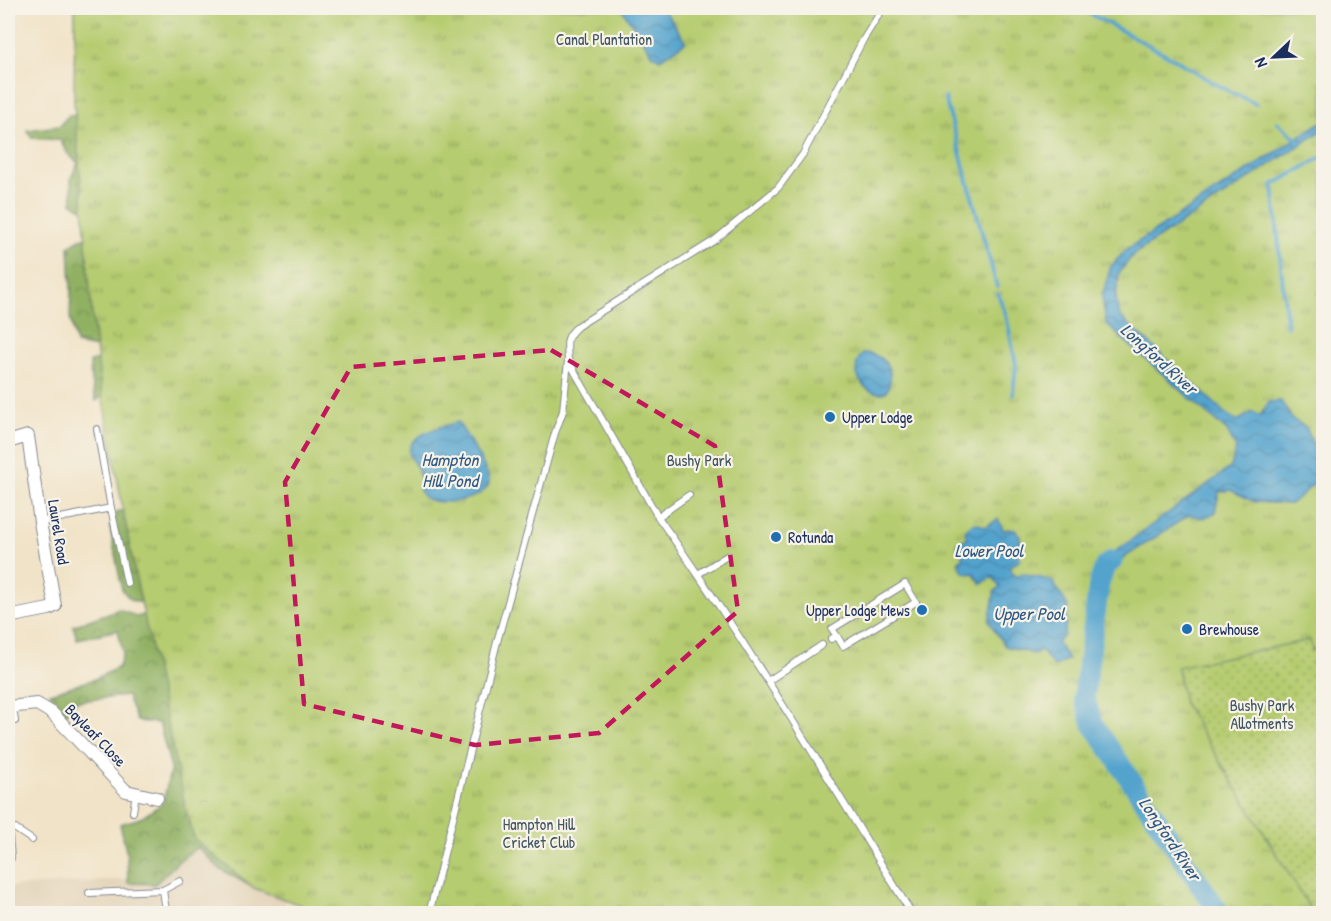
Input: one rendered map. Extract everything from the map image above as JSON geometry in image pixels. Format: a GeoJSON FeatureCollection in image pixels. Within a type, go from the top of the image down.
{"type":"FeatureCollection","features":[{"type":"Feature","properties":{"kind":"street","name":"Laurel Road"},"geometry":{"type":"LineString","coordinates":[[8,442],[28,436],[55,606],[8,617]]}},
{"type":"Feature","properties":{"kind":"street","name":"Bayleaf Close"},"geometry":{"type":"LineString","coordinates":[[10,706],[38,704],[51,713],[126,791],[158,798]]}},
{"type":"Feature","properties":{"kind":"lane"},"geometry":{"type":"LineString","coordinates":[[429,914],[497,642],[563,411],[568,360],[567,341],[570,334],[578,326],[715,240],[778,188],[802,154],[863,40],[883,8]]}},
{"type":"Feature","properties":{"kind":"lane"},"geometry":{"type":"LineString","coordinates":[[568,360],[658,517],[768,681],[912,914]]}},
{"type":"Feature","properties":{"kind":"lane"},"geometry":{"type":"LineString","coordinates":[[96,429],[127,583]]}},
{"type":"Feature","properties":{"kind":"lane"},"geometry":{"type":"LineString","coordinates":[[658,517],[689,495]]}},
{"type":"Feature","properties":{"kind":"lane"},"geometry":{"type":"LineString","coordinates":[[40,522],[111,508]]}},
{"type":"Feature","properties":{"kind":"lane"},"geometry":{"type":"LineString","coordinates":[[698,574],[727,556]]}},
{"type":"Feature","properties":{"kind":"lane"},"geometry":{"type":"LineString","coordinates":[[905,584],[916,602],[843,646],[834,638],[832,629],[905,584]]}},
{"type":"Feature","properties":{"kind":"lane"},"geometry":{"type":"LineString","coordinates":[[768,681],[822,645]]}},
{"type":"Feature","properties":{"kind":"lane"},"geometry":{"type":"LineString","coordinates":[[10,706],[15,721]]}},
{"type":"Feature","properties":{"kind":"lane"},"geometry":{"type":"LineString","coordinates":[[133,812],[136,793]]}},
{"type":"Feature","properties":{"kind":"lane"},"geometry":{"type":"LineString","coordinates":[[8,824],[32,840]]}},
{"type":"Feature","properties":{"kind":"lane"},"geometry":{"type":"LineString","coordinates":[[8,824],[11,858]]}},
{"type":"Feature","properties":{"kind":"lane"},"geometry":{"type":"LineString","coordinates":[[89,893],[163,890],[180,881]]}},
{"type":"Feature","properties":{"kind":"lane"},"geometry":{"type":"LineString","coordinates":[[163,890],[166,911]]}},
{"type":"Feature","properties":{"kind":"highlighted area"},"geometry":{"type":"Polygon","coordinates":[[[551,350],[715,446],[738,611],[599,733],[475,745],[304,704],[285,482],[351,367],[551,350]]]}},
{"type":"Feature","properties":{"kind":"shaded area"},"geometry":{"type":"Polygon","coordinates":[[[194,839],[254,888],[286,899],[285,913],[10,913],[8,887],[161,877],[194,839]]]}},
{"type":"Feature","properties":{"kind":"green space","name":"Bushy Park"},"geometry":{"type":"Polygon","coordinates":[[[75,8],[1323,8],[1323,913],[324,914],[254,888],[194,839],[133,564],[101,389],[92,313],[74,101],[75,8]]]}},
{"type":"Feature","properties":{"kind":"green space"},"geometry":{"type":"Polygon","coordinates":[[[69,115],[80,115],[93,207],[80,208],[72,202],[71,178],[78,163],[68,154],[60,140],[32,138],[27,130],[59,126],[69,115]]]}},
{"type":"Feature","properties":{"kind":"green space"},"geometry":{"type":"Polygon","coordinates":[[[93,236],[110,243],[120,251],[132,292],[135,330],[130,349],[139,363],[152,449],[116,443],[111,422],[113,404],[109,391],[96,401],[91,381],[90,362],[110,357],[108,350],[76,344],[70,317],[69,246],[80,239],[93,236]]]}},
{"type":"Feature","properties":{"kind":"green space"},"geometry":{"type":"Polygon","coordinates":[[[132,506],[146,604],[131,600],[122,590],[110,527],[117,512],[132,506]]]}},
{"type":"Feature","properties":{"kind":"green space"},"geometry":{"type":"Polygon","coordinates":[[[119,609],[137,617],[150,612],[327,913],[254,888],[220,869],[198,847],[181,859],[155,884],[128,883],[127,855],[120,824],[141,818],[163,803],[171,768],[159,723],[137,721],[127,696],[77,701],[66,714],[50,693],[95,679],[119,667],[123,653],[118,630],[77,639],[73,626],[119,609]]]}},
{"type":"Feature","properties":{"kind":"green space","name":"Bushy Park Allotments"},"geometry":{"type":"Polygon","coordinates":[[[1310,640],[1312,650],[1323,648],[1323,913],[1313,913],[1184,703],[1177,667],[1310,640]]]}},
{"type":"Feature","properties":{"kind":"water"},"geometry":{"type":"Polygon","coordinates":[[[621,8],[663,8],[686,42],[660,59],[652,54],[621,8]]]}},
{"type":"Feature","properties":{"kind":"water"},"geometry":{"type":"Polygon","coordinates":[[[1323,121],[1323,130],[1133,255],[1119,273],[1116,298],[1120,316],[1225,413],[1237,421],[1253,412],[1260,416],[1269,402],[1281,401],[1292,419],[1306,427],[1315,449],[1315,483],[1291,504],[1255,502],[1230,490],[1219,492],[1215,513],[1204,518],[1189,515],[1110,567],[1107,587],[1099,584],[1094,579],[1097,565],[1231,467],[1236,449],[1227,431],[1106,324],[1102,296],[1111,266],[1127,249],[1323,121]]]}},
{"type":"Feature","properties":{"kind":"water"},"geometry":{"type":"Polygon","coordinates":[[[864,353],[878,357],[887,366],[890,378],[886,392],[871,391],[860,381],[856,366],[864,353]]]}},
{"type":"Feature","properties":{"kind":"water","name":"Hampton Hill Pond"},"geometry":{"type":"Polygon","coordinates":[[[458,422],[482,462],[489,483],[486,489],[470,498],[449,502],[430,500],[421,492],[419,473],[410,456],[410,449],[413,442],[426,433],[458,422]]]}},
{"type":"Feature","properties":{"kind":"water","name":"Upper Pool"},"geometry":{"type":"Polygon","coordinates":[[[998,519],[1004,531],[1015,530],[1020,536],[1020,544],[1015,549],[1021,560],[1009,567],[1016,577],[1022,573],[1052,581],[1068,606],[1064,636],[1057,642],[1068,659],[1054,667],[1041,650],[1035,654],[1005,646],[989,621],[995,591],[1000,587],[993,577],[981,584],[974,573],[965,573],[960,567],[959,561],[963,557],[956,544],[967,538],[965,531],[967,528],[974,523],[985,527],[998,519]]]}},
{"type":"Feature","properties":{"kind":"waterway"},"geometry":{"type":"LineString","coordinates":[[1079,8],[1171,57],[1217,85],[1256,104]]}},
{"type":"Feature","properties":{"kind":"waterway"},"geometry":{"type":"LineString","coordinates":[[945,98],[997,287]]}},
{"type":"Feature","properties":{"kind":"waterway"},"geometry":{"type":"LineString","coordinates":[[1277,122],[1298,140]]}},
{"type":"Feature","properties":{"kind":"waterway"},"geometry":{"type":"LineString","coordinates":[[1287,326],[1273,185],[1324,156]]}},
{"type":"Feature","properties":{"kind":"waterway"},"geometry":{"type":"LineString","coordinates":[[998,294],[1006,315],[1016,365],[1013,394]]}},
{"type":"Feature","properties":{"kind":"waterway","name":"Longford River"},"geometry":{"type":"LineString","coordinates":[[1112,561],[1105,566],[1099,584],[1084,697],[1093,724],[1220,914]]}},
{"type":"Feature","properties":{"kind":"place","name":"Upper Lodge"},"geometry":{"type":"Point","coordinates":[830,417]}},
{"type":"Feature","properties":{"kind":"place","name":"Rotunda"},"geometry":{"type":"Point","coordinates":[776,537]}},
{"type":"Feature","properties":{"kind":"place","name":"Upper Lodge Mews"},"geometry":{"type":"Point","coordinates":[922,610]}},
{"type":"Feature","properties":{"kind":"place","name":"Brewhouse"},"geometry":{"type":"Point","coordinates":[1187,629]}},
{"type":"Feature","properties":{"kind":"park label","name":"Canal Plantation"},"geometry":{"type":"Point","coordinates":[604,39]}},
{"type":"Feature","properties":{"kind":"park label","name":"Hampton Hill Cricket Club"},"geometry":{"type":"Point","coordinates":[539,833]}},
{"type":"Feature","properties":{"kind":"water label","name":"Lower Pool"},"geometry":{"type":"Point","coordinates":[989,551]}}]}
